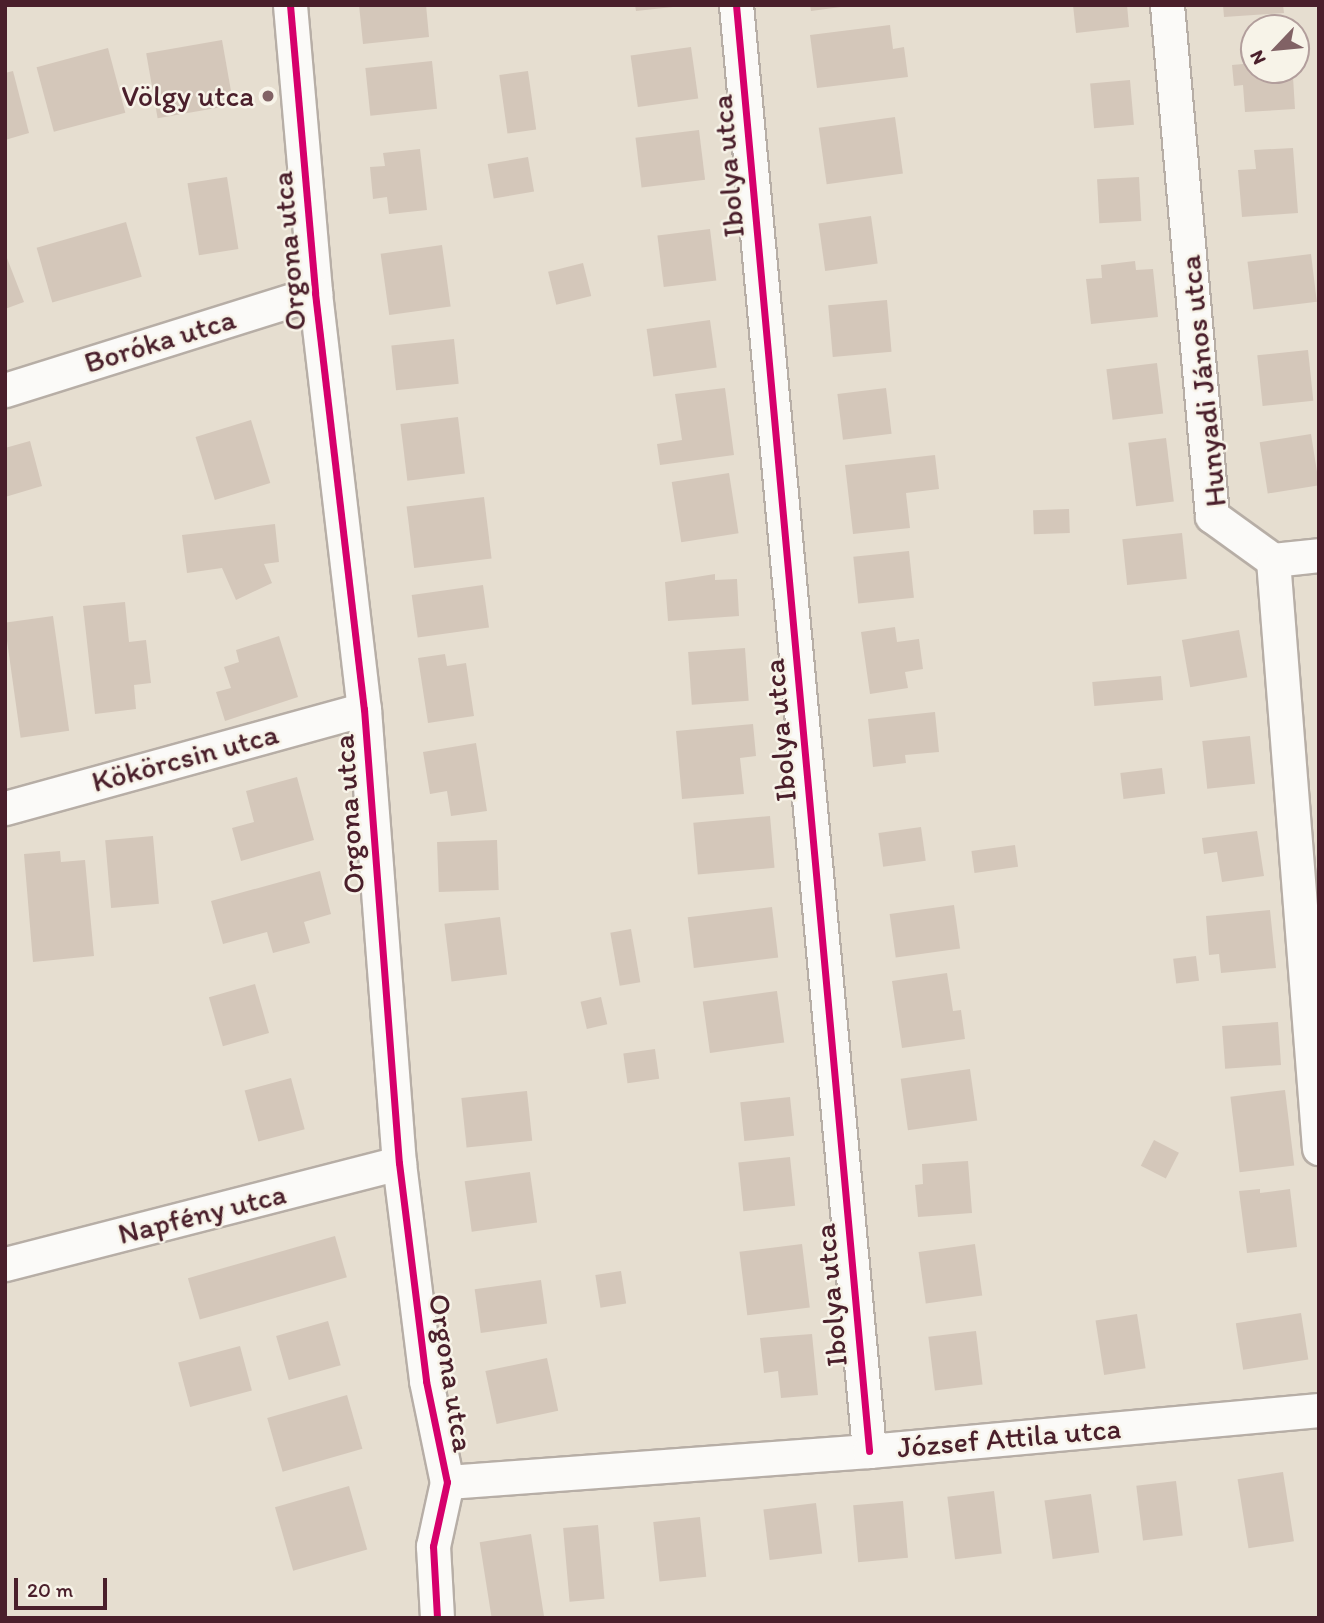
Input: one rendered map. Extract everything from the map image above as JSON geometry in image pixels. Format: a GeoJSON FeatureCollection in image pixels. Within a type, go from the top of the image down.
{"type":"FeatureCollection","features":[{"type":"Feature","properties":{"kind":"street","name":"Orgona utca"},"geometry":{"type":"LineString","coordinates":[[290,5],[315,293],[364,709],[399,1163],[426,1381],[447,1482],[433,1546],[437,1618]]}},
{"type":"Feature","properties":{"kind":"street","name":"Ibolya utca"},"geometry":{"type":"LineString","coordinates":[[736,5],[869,1451]]}},
{"type":"Feature","properties":{"kind":"street","name":"Hunyadi János utca"},"geometry":{"type":"LineString","coordinates":[[1167,5],[1212,516],[1273,559]]}},
{"type":"Feature","properties":{"kind":"street","name":"Boróka utca"},"geometry":{"type":"LineString","coordinates":[[5,390],[315,293]]}},
{"type":"Feature","properties":{"kind":"street"},"geometry":{"type":"LineString","coordinates":[[1319,555],[1273,559],[1319,1148]]}},
{"type":"Feature","properties":{"kind":"street","name":"Kökörcsin utca"},"geometry":{"type":"LineString","coordinates":[[5,808],[364,709]]}},
{"type":"Feature","properties":{"kind":"street","name":"Napfény utca"},"geometry":{"type":"LineString","coordinates":[[5,1264],[399,1163]]}},
{"type":"Feature","properties":{"kind":"street","name":"József Attila utca"},"geometry":{"type":"LineString","coordinates":[[447,1482],[869,1451],[1319,1410]]}},
{"type":"Feature","properties":{"kind":"building"},"geometry":{"type":"Polygon","coordinates":[[[359,5],[426,5],[429,37],[363,44],[359,5]]]}},
{"type":"Feature","properties":{"kind":"building"},"geometry":{"type":"Polygon","coordinates":[[[635,5],[673,5],[673,7],[636,11],[635,5]]]}},
{"type":"Feature","properties":{"kind":"building"},"geometry":{"type":"Polygon","coordinates":[[[810,5],[841,5],[841,7],[811,11],[810,5]]]}},
{"type":"Feature","properties":{"kind":"building"},"geometry":{"type":"Polygon","coordinates":[[[1073,5],[1127,5],[1129,27],[1076,33],[1073,5]]]}},
{"type":"Feature","properties":{"kind":"building"},"geometry":{"type":"Polygon","coordinates":[[[1223,5],[1283,5],[1284,13],[1224,17],[1223,5]]]}},
{"type":"Feature","properties":{"kind":"building"},"geometry":{"type":"Polygon","coordinates":[[[890,25],[893,49],[904,47],[908,77],[817,88],[810,35],[890,25]]]}},
{"type":"Feature","properties":{"kind":"building"},"geometry":{"type":"Polygon","coordinates":[[[222,40],[233,105],[158,118],[146,53],[222,40]]]}},
{"type":"Feature","properties":{"kind":"building"},"geometry":{"type":"Polygon","coordinates":[[[691,47],[698,98],[638,107],[631,55],[691,47]]]}},
{"type":"Feature","properties":{"kind":"building"},"geometry":{"type":"Polygon","coordinates":[[[108,48],[125,113],[54,132],[37,67],[108,48]]]}},
{"type":"Feature","properties":{"kind":"building"},"geometry":{"type":"Polygon","coordinates":[[[432,61],[437,109],[370,116],[365,68],[432,61]]]}},
{"type":"Feature","properties":{"kind":"building"},"geometry":{"type":"Polygon","coordinates":[[[1240,64],[1240,84],[1293,84],[1295,109],[1245,112],[1243,85],[1234,86],[1232,65],[1240,64]]]}},
{"type":"Feature","properties":{"kind":"building"},"geometry":{"type":"Polygon","coordinates":[[[13,71],[29,133],[5,140],[5,73],[13,71]]]}},
{"type":"Feature","properties":{"kind":"building"},"geometry":{"type":"Polygon","coordinates":[[[528,71],[536,129],[507,133],[499,75],[528,71]]]}},
{"type":"Feature","properties":{"kind":"building"},"geometry":{"type":"Polygon","coordinates":[[[1130,80],[1134,125],[1094,128],[1090,83],[1130,80]]]}},
{"type":"Feature","properties":{"kind":"building"},"geometry":{"type":"Polygon","coordinates":[[[895,117],[903,173],[827,184],[819,128],[895,117]]]}},
{"type":"Feature","properties":{"kind":"building"},"geometry":{"type":"Polygon","coordinates":[[[699,130],[705,180],[642,187],[635,138],[699,130]]]}},
{"type":"Feature","properties":{"kind":"building"},"geometry":{"type":"Polygon","coordinates":[[[1293,148],[1298,213],[1242,217],[1238,170],[1256,169],[1254,150],[1293,148]]]}},
{"type":"Feature","properties":{"kind":"building"},"geometry":{"type":"Polygon","coordinates":[[[420,149],[427,210],[389,214],[387,197],[373,199],[370,167],[385,166],[383,153],[420,149]]]}},
{"type":"Feature","properties":{"kind":"building"},"geometry":{"type":"Polygon","coordinates":[[[528,157],[534,191],[494,199],[488,164],[528,157]]]}},
{"type":"Feature","properties":{"kind":"building"},"geometry":{"type":"Polygon","coordinates":[[[227,177],[238,249],[199,255],[187,183],[227,177]]]}},
{"type":"Feature","properties":{"kind":"building"},"geometry":{"type":"Polygon","coordinates":[[[1139,177],[1141,221],[1099,223],[1097,179],[1139,177]]]}},
{"type":"Feature","properties":{"kind":"building"},"geometry":{"type":"Polygon","coordinates":[[[871,216],[878,264],[825,271],[819,223],[871,216]]]}},
{"type":"Feature","properties":{"kind":"building"},"geometry":{"type":"Polygon","coordinates":[[[126,222],[142,277],[52,302],[37,248],[126,222]]]}},
{"type":"Feature","properties":{"kind":"building"},"geometry":{"type":"Polygon","coordinates":[[[710,229],[716,281],[664,287],[657,235],[710,229]]]}},
{"type":"Feature","properties":{"kind":"building"},"geometry":{"type":"Polygon","coordinates":[[[442,245],[451,306],[389,315],[381,254],[442,245]]]}},
{"type":"Feature","properties":{"kind":"building"},"geometry":{"type":"Polygon","coordinates":[[[5,253],[24,302],[5,309],[5,253]]]}},
{"type":"Feature","properties":{"kind":"building"},"geometry":{"type":"Polygon","coordinates":[[[1311,254],[1317,302],[1253,309],[1247,262],[1311,254]]]}},
{"type":"Feature","properties":{"kind":"building"},"geometry":{"type":"Polygon","coordinates":[[[1135,261],[1136,270],[1153,269],[1158,317],[1091,324],[1086,279],[1102,278],[1101,265],[1135,261]]]}},
{"type":"Feature","properties":{"kind":"building"},"geometry":{"type":"Polygon","coordinates":[[[583,263],[591,296],[556,305],[548,272],[583,263]]]}},
{"type":"Feature","properties":{"kind":"building"},"geometry":{"type":"Polygon","coordinates":[[[887,300],[892,352],[833,357],[828,305],[887,300]]]}},
{"type":"Feature","properties":{"kind":"building"},"geometry":{"type":"Polygon","coordinates":[[[710,320],[717,368],[653,376],[647,329],[710,320]]]}},
{"type":"Feature","properties":{"kind":"building"},"geometry":{"type":"Polygon","coordinates":[[[454,339],[459,384],[396,390],[391,346],[454,339]]]}},
{"type":"Feature","properties":{"kind":"building"},"geometry":{"type":"Polygon","coordinates":[[[1308,350],[1313,401],[1263,406],[1257,355],[1308,350]]]}},
{"type":"Feature","properties":{"kind":"building"},"geometry":{"type":"Polygon","coordinates":[[[1157,363],[1163,414],[1113,420],[1106,369],[1157,363]]]}},
{"type":"Feature","properties":{"kind":"building"},"geometry":{"type":"Polygon","coordinates":[[[725,388],[734,455],[660,465],[657,444],[682,440],[675,394],[725,388]]]}},
{"type":"Feature","properties":{"kind":"building"},"geometry":{"type":"Polygon","coordinates":[[[886,388],[892,434],[843,440],[837,394],[886,388]]]}},
{"type":"Feature","properties":{"kind":"building"},"geometry":{"type":"Polygon","coordinates":[[[458,417],[465,474],[407,481],[400,424],[458,417]]]}},
{"type":"Feature","properties":{"kind":"building"},"geometry":{"type":"Polygon","coordinates":[[[251,420],[270,483],[215,500],[196,437],[251,420]]]}},
{"type":"Feature","properties":{"kind":"building"},"geometry":{"type":"Polygon","coordinates":[[[1311,434],[1319,485],[1268,493],[1260,442],[1311,434]]]}},
{"type":"Feature","properties":{"kind":"building"},"geometry":{"type":"Polygon","coordinates":[[[1166,438],[1174,502],[1136,506],[1128,443],[1166,438]]]}},
{"type":"Feature","properties":{"kind":"building"},"geometry":{"type":"Polygon","coordinates":[[[30,441],[42,486],[5,497],[5,448],[30,441]]]}},
{"type":"Feature","properties":{"kind":"building"},"geometry":{"type":"Polygon","coordinates":[[[935,455],[939,489],[906,493],[910,528],[853,534],[845,465],[935,455]]]}},
{"type":"Feature","properties":{"kind":"building"},"geometry":{"type":"Polygon","coordinates":[[[729,473],[739,533],[681,542],[672,482],[729,473]]]}},
{"type":"Feature","properties":{"kind":"building"},"geometry":{"type":"Polygon","coordinates":[[[484,497],[492,559],[414,568],[407,507],[484,497]]]}},
{"type":"Feature","properties":{"kind":"building"},"geometry":{"type":"Polygon","coordinates":[[[1069,509],[1070,533],[1034,534],[1033,510],[1069,509]]]}},
{"type":"Feature","properties":{"kind":"building"},"geometry":{"type":"Polygon","coordinates":[[[275,524],[279,562],[264,564],[272,583],[236,600],[222,568],[187,573],[182,535],[275,524]]]}},
{"type":"Feature","properties":{"kind":"building"},"geometry":{"type":"Polygon","coordinates":[[[1182,533],[1187,579],[1127,585],[1122,539],[1182,533]]]}},
{"type":"Feature","properties":{"kind":"building"},"geometry":{"type":"Polygon","coordinates":[[[909,551],[914,598],[858,604],[853,557],[909,551]]]}},
{"type":"Feature","properties":{"kind":"building"},"geometry":{"type":"Polygon","coordinates":[[[715,574],[715,580],[737,579],[739,616],[668,621],[665,582],[715,574]]]}},
{"type":"Feature","properties":{"kind":"building"},"geometry":{"type":"Polygon","coordinates":[[[483,585],[489,628],[418,638],[412,595],[483,585]]]}},
{"type":"Feature","properties":{"kind":"building"},"geometry":{"type":"Polygon","coordinates":[[[125,602],[129,642],[146,640],[151,683],[134,685],[136,709],[95,714],[83,606],[125,602]]]}},
{"type":"Feature","properties":{"kind":"building"},"geometry":{"type":"Polygon","coordinates":[[[53,616],[69,731],[21,738],[5,623],[53,616]]]}},
{"type":"Feature","properties":{"kind":"building"},"geometry":{"type":"Polygon","coordinates":[[[895,627],[897,642],[919,639],[923,669],[905,672],[908,688],[870,694],[861,632],[895,627]]]}},
{"type":"Feature","properties":{"kind":"building"},"geometry":{"type":"Polygon","coordinates":[[[1239,630],[1247,677],[1190,687],[1182,640],[1239,630]]]}},
{"type":"Feature","properties":{"kind":"building"},"geometry":{"type":"Polygon","coordinates":[[[279,636],[298,697],[225,721],[216,692],[231,688],[224,667],[239,662],[236,650],[279,636]]]}},
{"type":"Feature","properties":{"kind":"building"},"geometry":{"type":"Polygon","coordinates":[[[745,648],[749,701],[692,705],[688,652],[745,648]]]}},
{"type":"Feature","properties":{"kind":"building"},"geometry":{"type":"Polygon","coordinates":[[[445,654],[447,666],[466,663],[474,716],[428,723],[418,658],[445,654]]]}},
{"type":"Feature","properties":{"kind":"building"},"geometry":{"type":"Polygon","coordinates":[[[1161,676],[1163,700],[1094,706],[1092,682],[1161,676]]]}},
{"type":"Feature","properties":{"kind":"building"},"geometry":{"type":"Polygon","coordinates":[[[935,712],[939,752],[905,755],[906,763],[873,767],[868,719],[935,712]]]}},
{"type":"Feature","properties":{"kind":"building"},"geometry":{"type":"Polygon","coordinates":[[[753,724],[756,756],[740,758],[744,794],[682,799],[676,731],[753,724]]]}},
{"type":"Feature","properties":{"kind":"building"},"geometry":{"type":"Polygon","coordinates":[[[1250,736],[1255,784],[1207,789],[1202,741],[1250,736]]]}},
{"type":"Feature","properties":{"kind":"building"},"geometry":{"type":"Polygon","coordinates":[[[476,743],[487,811],[451,816],[447,791],[430,794],[423,752],[476,743]]]}},
{"type":"Feature","properties":{"kind":"building"},"geometry":{"type":"Polygon","coordinates":[[[1162,768],[1165,794],[1123,799],[1120,773],[1162,768]]]}},
{"type":"Feature","properties":{"kind":"building"},"geometry":{"type":"Polygon","coordinates":[[[297,777],[314,840],[241,861],[232,828],[254,822],[246,791],[297,777]]]}},
{"type":"Feature","properties":{"kind":"building"},"geometry":{"type":"Polygon","coordinates":[[[770,816],[775,868],[698,875],[693,823],[770,816]]]}},
{"type":"Feature","properties":{"kind":"building"},"geometry":{"type":"Polygon","coordinates":[[[921,827],[926,861],[883,867],[878,833],[921,827]]]}},
{"type":"Feature","properties":{"kind":"building"},"geometry":{"type":"Polygon","coordinates":[[[1257,831],[1264,876],[1222,882],[1217,852],[1204,854],[1202,838],[1257,831]]]}},
{"type":"Feature","properties":{"kind":"building"},"geometry":{"type":"Polygon","coordinates":[[[153,836],[159,904],[111,908],[105,840],[153,836]]]}},
{"type":"Feature","properties":{"kind":"building"},"geometry":{"type":"Polygon","coordinates":[[[497,840],[499,890],[439,892],[437,842],[497,840]]]}},
{"type":"Feature","properties":{"kind":"building"},"geometry":{"type":"Polygon","coordinates":[[[1015,845],[1018,867],[974,873],[971,851],[1015,845]]]}},
{"type":"Feature","properties":{"kind":"building"},"geometry":{"type":"Polygon","coordinates":[[[60,851],[61,862],[85,860],[94,956],[33,962],[24,854],[60,851]]]}},
{"type":"Feature","properties":{"kind":"building"},"geometry":{"type":"Polygon","coordinates":[[[320,871],[331,914],[304,922],[310,943],[273,953],[267,932],[223,944],[211,901],[320,871]]]}},
{"type":"Feature","properties":{"kind":"building"},"geometry":{"type":"Polygon","coordinates":[[[954,905],[960,949],[896,958],[890,914],[954,905]]]}},
{"type":"Feature","properties":{"kind":"building"},"geometry":{"type":"Polygon","coordinates":[[[772,907],[778,958],[694,968],[688,917],[772,907]]]}},
{"type":"Feature","properties":{"kind":"building"},"geometry":{"type":"Polygon","coordinates":[[[1270,910],[1276,968],[1221,973],[1219,954],[1209,955],[1206,916],[1270,910]]]}},
{"type":"Feature","properties":{"kind":"building"},"geometry":{"type":"Polygon","coordinates":[[[500,917],[507,975],[451,981],[444,924],[500,917]]]}},
{"type":"Feature","properties":{"kind":"building"},"geometry":{"type":"Polygon","coordinates":[[[631,929],[640,982],[620,986],[610,933],[631,929]]]}},
{"type":"Feature","properties":{"kind":"building"},"geometry":{"type":"Polygon","coordinates":[[[1196,956],[1199,981],[1176,984],[1173,959],[1196,956]]]}},
{"type":"Feature","properties":{"kind":"building"},"geometry":{"type":"Polygon","coordinates":[[[947,973],[953,1011],[961,1010],[965,1039],[902,1048],[892,981],[947,973]]]}},
{"type":"Feature","properties":{"kind":"building"},"geometry":{"type":"Polygon","coordinates":[[[255,984],[269,1033],[223,1046],[209,997],[255,984]]]}},
{"type":"Feature","properties":{"kind":"building"},"geometry":{"type":"Polygon","coordinates":[[[777,991],[784,1042],[710,1053],[703,1001],[777,991]]]}},
{"type":"Feature","properties":{"kind":"building"},"geometry":{"type":"Polygon","coordinates":[[[601,997],[607,1024],[587,1029],[581,1002],[601,997]]]}},
{"type":"Feature","properties":{"kind":"building"},"geometry":{"type":"Polygon","coordinates":[[[1278,1022],[1281,1065],[1225,1069],[1222,1026],[1278,1022]]]}},
{"type":"Feature","properties":{"kind":"building"},"geometry":{"type":"Polygon","coordinates":[[[655,1049],[659,1079],[627,1083],[623,1053],[655,1049]]]}},
{"type":"Feature","properties":{"kind":"building"},"geometry":{"type":"Polygon","coordinates":[[[970,1069],[977,1120],[908,1130],[901,1079],[970,1069]]]}},
{"type":"Feature","properties":{"kind":"building"},"geometry":{"type":"Polygon","coordinates":[[[291,1078],[305,1129],[258,1142],[245,1090],[291,1078]]]}},
{"type":"Feature","properties":{"kind":"building"},"geometry":{"type":"Polygon","coordinates":[[[1285,1090],[1294,1165],[1240,1172],[1230,1097],[1285,1090]]]}},
{"type":"Feature","properties":{"kind":"building"},"geometry":{"type":"Polygon","coordinates":[[[527,1091],[532,1141],[467,1148],[461,1098],[527,1091]]]}},
{"type":"Feature","properties":{"kind":"building"},"geometry":{"type":"Polygon","coordinates":[[[790,1097],[794,1136],[744,1141],[740,1102],[790,1097]]]}},
{"type":"Feature","properties":{"kind":"building"},"geometry":{"type":"Polygon","coordinates":[[[1154,1140],[1179,1153],[1166,1179],[1141,1166],[1154,1140]]]}},
{"type":"Feature","properties":{"kind":"building"},"geometry":{"type":"Polygon","coordinates":[[[790,1157],[795,1206],[743,1211],[738,1162],[790,1157]]]}},
{"type":"Feature","properties":{"kind":"building"},"geometry":{"type":"Polygon","coordinates":[[[968,1161],[972,1213],[918,1217],[915,1185],[923,1184],[922,1164],[968,1161]]]}},
{"type":"Feature","properties":{"kind":"building"},"geometry":{"type":"Polygon","coordinates":[[[530,1172],[537,1223],[472,1232],[465,1181],[530,1172]]]}},
{"type":"Feature","properties":{"kind":"building"},"geometry":{"type":"Polygon","coordinates":[[[1260,1189],[1260,1193],[1290,1189],[1297,1247],[1247,1253],[1239,1191],[1260,1189]]]}},
{"type":"Feature","properties":{"kind":"building"},"geometry":{"type":"Polygon","coordinates":[[[335,1236],[347,1277],[200,1320],[188,1278],[335,1236]]]}},
{"type":"Feature","properties":{"kind":"building"},"geometry":{"type":"Polygon","coordinates":[[[802,1244],[810,1308],[747,1315],[739,1252],[802,1244]]]}},
{"type":"Feature","properties":{"kind":"building"},"geometry":{"type":"Polygon","coordinates":[[[975,1244],[982,1295],[926,1303],[919,1252],[975,1244]]]}},
{"type":"Feature","properties":{"kind":"building"},"geometry":{"type":"Polygon","coordinates":[[[621,1271],[626,1304],[600,1308],[595,1275],[621,1271]]]}},
{"type":"Feature","properties":{"kind":"building"},"geometry":{"type":"Polygon","coordinates":[[[541,1280],[547,1324],[481,1333],[475,1289],[541,1280]]]}},
{"type":"Feature","properties":{"kind":"building"},"geometry":{"type":"Polygon","coordinates":[[[1301,1313],[1308,1359],[1243,1370],[1236,1323],[1301,1313]]]}},
{"type":"Feature","properties":{"kind":"building"},"geometry":{"type":"Polygon","coordinates":[[[1137,1314],[1146,1368],[1104,1375],[1096,1321],[1137,1314]]]}},
{"type":"Feature","properties":{"kind":"building"},"geometry":{"type":"Polygon","coordinates":[[[328,1321],[341,1365],[289,1380],[276,1336],[328,1321]]]}},
{"type":"Feature","properties":{"kind":"building"},"geometry":{"type":"Polygon","coordinates":[[[976,1331],[983,1385],[935,1390],[928,1337],[976,1331]]]}},
{"type":"Feature","properties":{"kind":"building"},"geometry":{"type":"Polygon","coordinates":[[[812,1334],[818,1395],[781,1398],[778,1371],[764,1373],[760,1338],[812,1334]]]}},
{"type":"Feature","properties":{"kind":"building"},"geometry":{"type":"Polygon","coordinates":[[[240,1346],[252,1390],[190,1407],[178,1363],[240,1346]]]}},
{"type":"Feature","properties":{"kind":"building"},"geometry":{"type":"Polygon","coordinates":[[[547,1358],[558,1411],[497,1424],[485,1371],[547,1358]]]}},
{"type":"Feature","properties":{"kind":"building"},"geometry":{"type":"Polygon","coordinates":[[[347,1395],[362,1449],[283,1472],[267,1418],[347,1395]]]}},
{"type":"Feature","properties":{"kind":"building"},"geometry":{"type":"Polygon","coordinates":[[[1283,1472],[1294,1541],[1249,1548],[1238,1479],[1283,1472]]]}},
{"type":"Feature","properties":{"kind":"building"},"geometry":{"type":"Polygon","coordinates":[[[1176,1481],[1183,1536],[1143,1540],[1136,1486],[1176,1481]]]}},
{"type":"Feature","properties":{"kind":"building"},"geometry":{"type":"Polygon","coordinates":[[[349,1486],[367,1549],[293,1571],[275,1507],[349,1486]]]}},
{"type":"Feature","properties":{"kind":"building"},"geometry":{"type":"Polygon","coordinates":[[[994,1491],[1002,1554],[955,1559],[947,1497],[994,1491]]]}},
{"type":"Feature","properties":{"kind":"building"},"geometry":{"type":"Polygon","coordinates":[[[1091,1494],[1099,1552],[1053,1559],[1044,1501],[1091,1494]]]}},
{"type":"Feature","properties":{"kind":"building"},"geometry":{"type":"Polygon","coordinates":[[[903,1501],[908,1558],[858,1562],[853,1505],[903,1501]]]}},
{"type":"Feature","properties":{"kind":"building"},"geometry":{"type":"Polygon","coordinates":[[[816,1503],[822,1554],[770,1560],[763,1509],[816,1503]]]}},
{"type":"Feature","properties":{"kind":"building"},"geometry":{"type":"Polygon","coordinates":[[[700,1517],[706,1577],[660,1582],[653,1522],[700,1517]]]}},
{"type":"Feature","properties":{"kind":"building"},"geometry":{"type":"Polygon","coordinates":[[[598,1525],[604,1599],[570,1602],[563,1528],[598,1525]]]}},
{"type":"Feature","properties":{"kind":"building"},"geometry":{"type":"Polygon","coordinates":[[[531,1534],[544,1618],[492,1618],[480,1542],[531,1534]]]}},
{"type":"Feature","properties":{"kind":"cycle path"},"geometry":{"type":"LineString","coordinates":[[290,5],[315,293],[364,709],[399,1163],[426,1381],[447,1482],[433,1546],[437,1618]]}},
{"type":"Feature","properties":{"kind":"cycle path"},"geometry":{"type":"LineString","coordinates":[[736,5],[869,1451]]}},
{"type":"Feature","properties":{"kind":"place","name":"Völgy utca"},"geometry":{"type":"Point","coordinates":[268,96]}}]}
